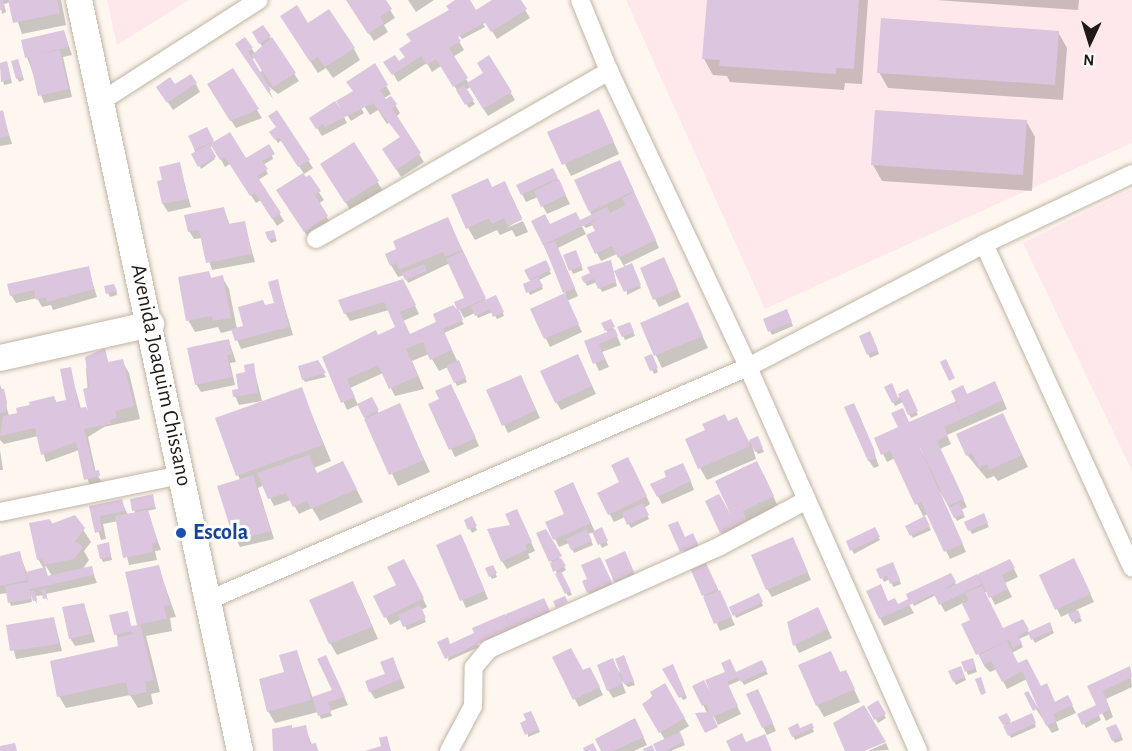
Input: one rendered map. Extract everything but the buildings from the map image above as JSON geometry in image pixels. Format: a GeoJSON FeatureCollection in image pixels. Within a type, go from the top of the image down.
{"type":"FeatureCollection","features":[{"type":"Feature","properties":{"kind":"street","name":"Avenida Joaquim Chissano"},"geometry":{"type":"LineString","coordinates":[[80,0],[151,324],[180,475],[240,751]]}},
{"type":"Feature","properties":{"kind":"street"},"geometry":{"type":"LineString","coordinates":[[103,100],[259,0]]}},
{"type":"Feature","properties":{"kind":"street"},"geometry":{"type":"LineString","coordinates":[[580,0],[609,71],[748,367],[918,751]]}},
{"type":"Feature","properties":{"kind":"street"},"geometry":{"type":"LineString","coordinates":[[316,239],[609,71]]}},
{"type":"Feature","properties":{"kind":"street"},"geometry":{"type":"LineString","coordinates":[[209,600],[748,367],[984,244],[1132,174]]}},
{"type":"Feature","properties":{"kind":"street"},"geometry":{"type":"LineString","coordinates":[[984,244],[1132,568]]}},
{"type":"Feature","properties":{"kind":"street"},"geometry":{"type":"LineString","coordinates":[[0,358],[151,324]]}},
{"type":"Feature","properties":{"kind":"street"},"geometry":{"type":"LineString","coordinates":[[0,512],[180,475]]}},
{"type":"Feature","properties":{"kind":"street"},"geometry":{"type":"LineString","coordinates":[[449,751],[473,706],[474,667],[489,650],[720,546],[807,500]]}},
{"type":"Feature","properties":{"kind":"shaded area"},"geometry":{"type":"Polygon","coordinates":[[[107,0],[189,0],[117,45],[107,0]]]}},
{"type":"Feature","properties":{"kind":"shaded area"},"geometry":{"type":"Polygon","coordinates":[[[626,0],[1132,0],[1132,143],[765,309],[626,0]]]}},
{"type":"Feature","properties":{"kind":"shaded area"},"geometry":{"type":"Polygon","coordinates":[[[1132,189],[1132,471],[1023,243],[1132,189]]]}},
{"type":"Feature","properties":{"kind":"place","name":"Escola"},"geometry":{"type":"Point","coordinates":[181,533]}}]}
